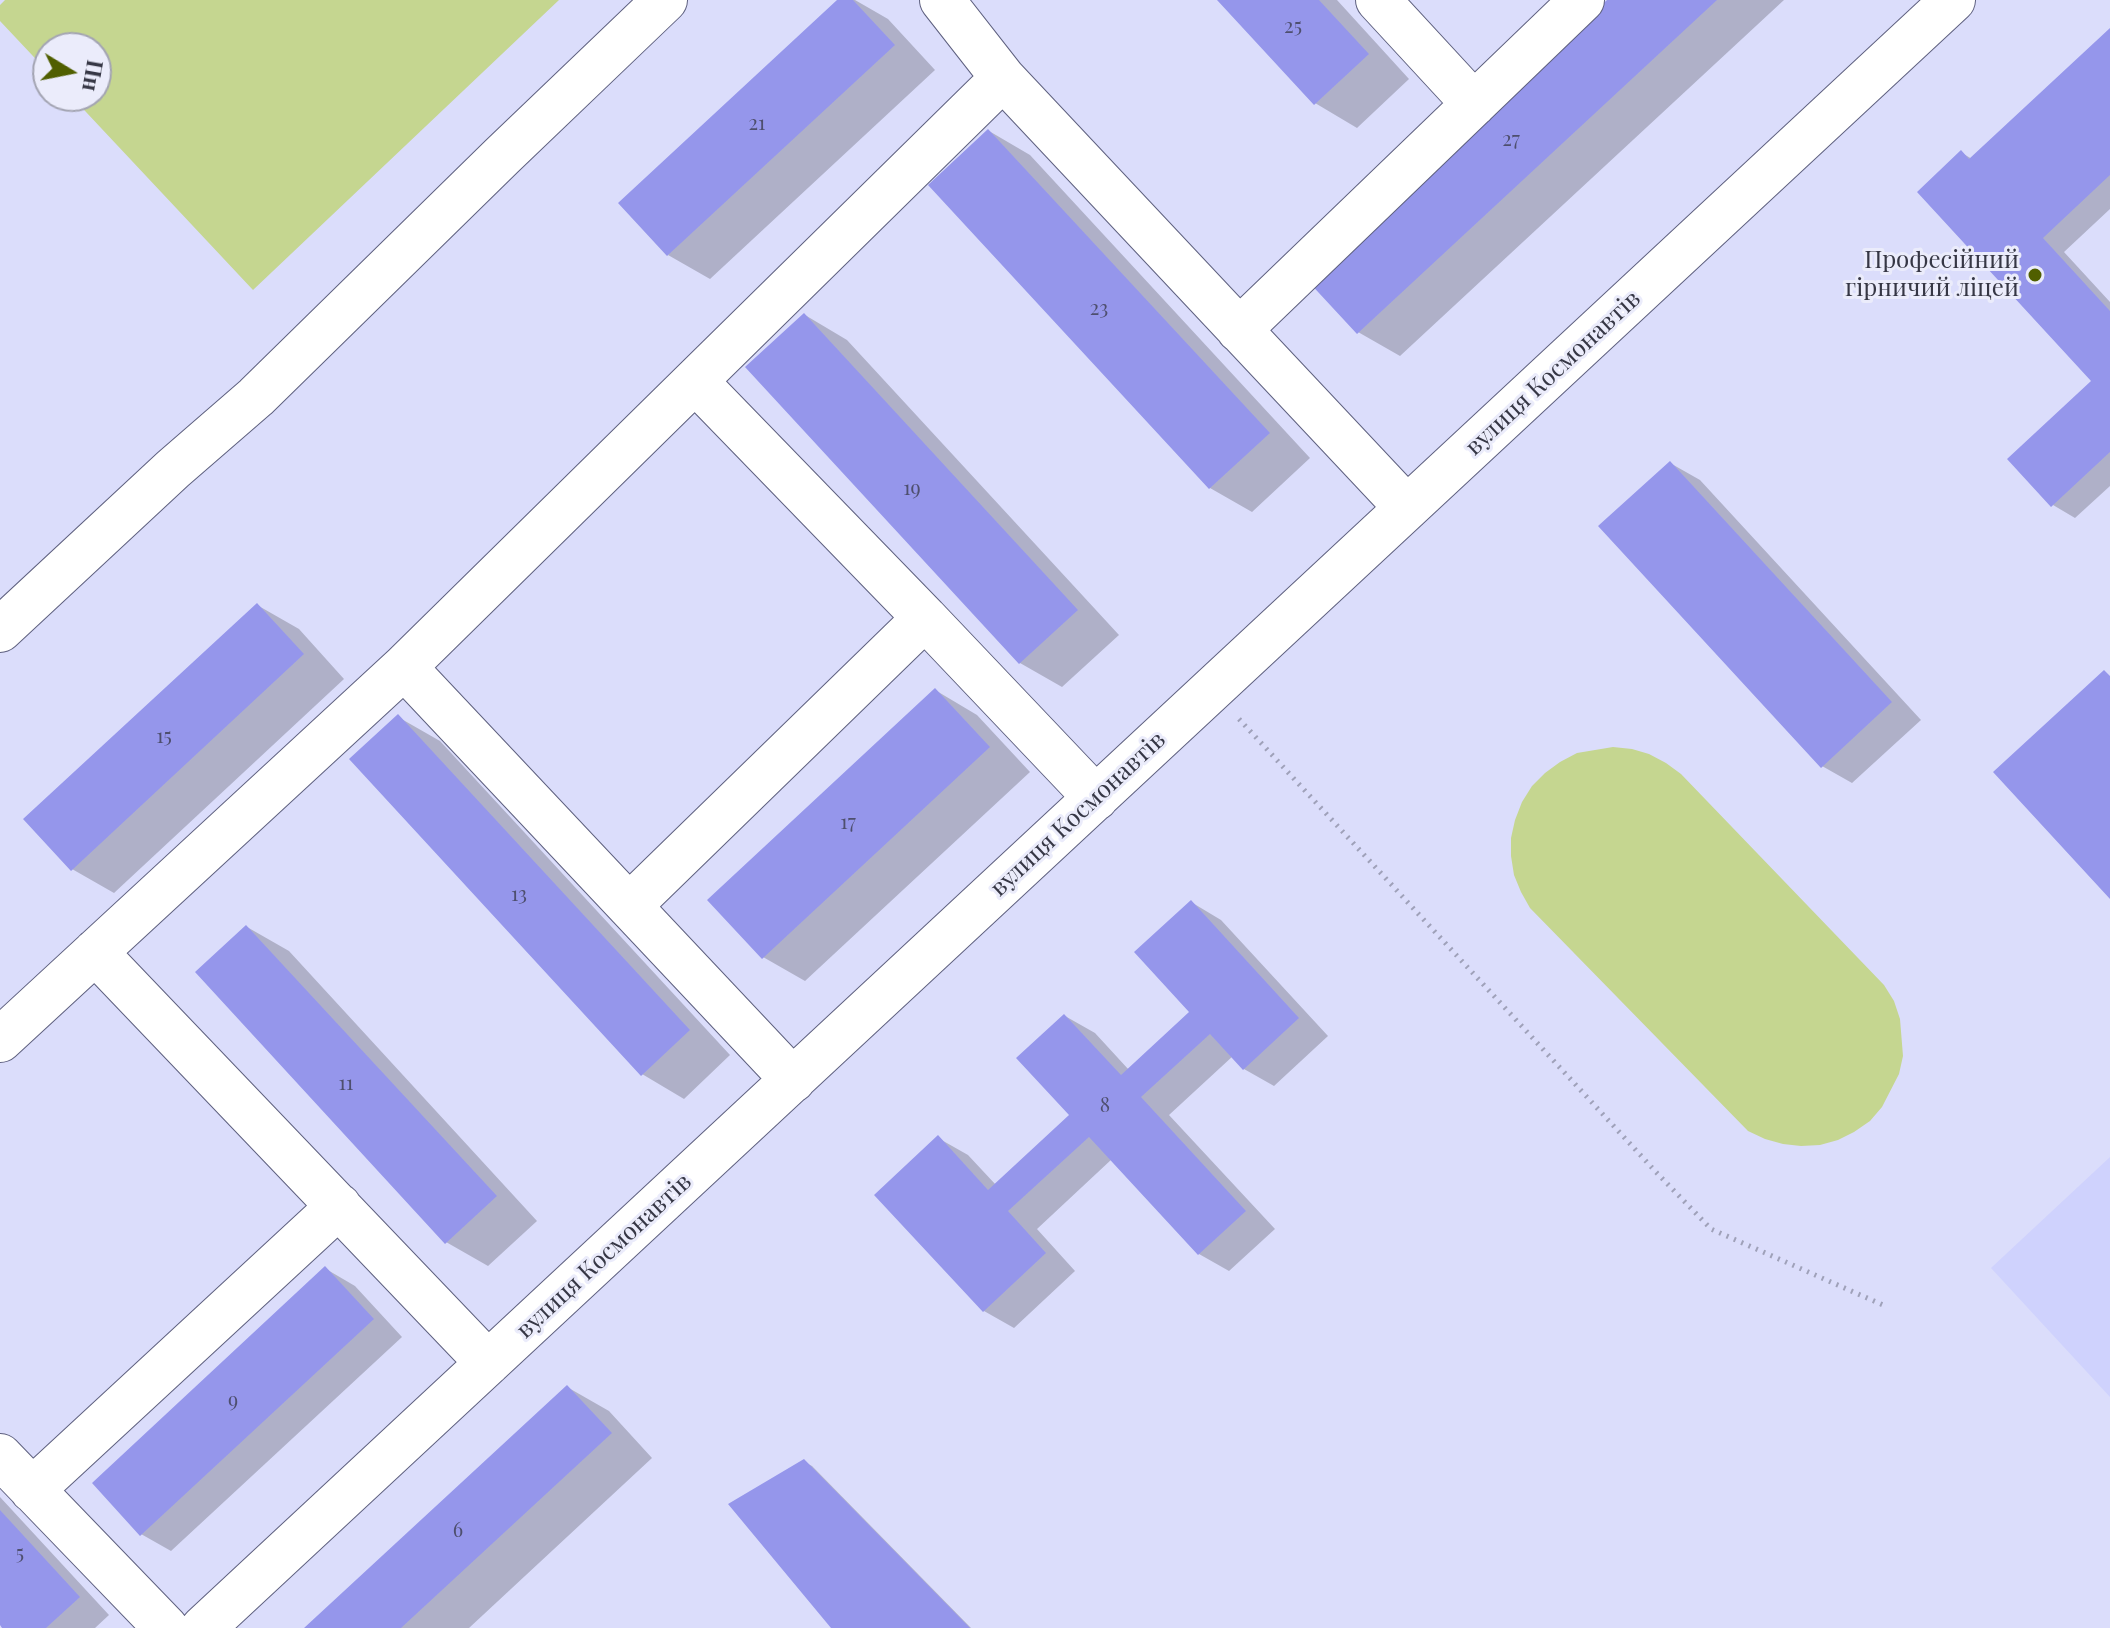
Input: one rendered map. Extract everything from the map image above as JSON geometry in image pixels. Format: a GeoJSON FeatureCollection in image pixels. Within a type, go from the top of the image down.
{"type":"FeatureCollection","features":[{"type":"Feature","properties":{"kind":"street"},"geometry":{"type":"LineString","coordinates":[[0,630],[173,469],[256,397],[665,0]]}},
{"type":"Feature","properties":{"kind":"street"},"geometry":{"type":"LineString","coordinates":[[942,0],[1003,78],[1407,508]]}},
{"type":"Feature","properties":{"kind":"street"},"geometry":{"type":"LineString","coordinates":[[1378,0],[1474,104]]}},
{"type":"Feature","properties":{"kind":"street"},"geometry":{"type":"LineString","coordinates":[[1239,330],[1582,0]]}},
{"type":"Feature","properties":{"kind":"street","name":"вулиця Космонавтів"},"geometry":{"type":"LineString","coordinates":[[203,1628],[1953,0]]}},
{"type":"Feature","properties":{"kind":"street"},"geometry":{"type":"LineString","coordinates":[[0,1040],[404,667],[1003,78]]}},
{"type":"Feature","properties":{"kind":"street"},"geometry":{"type":"LineString","coordinates":[[695,381],[1096,798]]}},
{"type":"Feature","properties":{"kind":"street"},"geometry":{"type":"LineString","coordinates":[[629,906],[925,618]]}},
{"type":"Feature","properties":{"kind":"street"},"geometry":{"type":"LineString","coordinates":[[404,667],[793,1080]]}},
{"type":"Feature","properties":{"kind":"street"},"geometry":{"type":"LineString","coordinates":[[95,952],[488,1363]]}},
{"type":"Feature","properties":{"kind":"street"},"geometry":{"type":"LineString","coordinates":[[32,1490],[339,1206]]}},
{"type":"Feature","properties":{"kind":"street"},"geometry":{"type":"LineString","coordinates":[[0,1456],[166,1628]]}},
{"type":"Feature","properties":{"kind":"path"},"geometry":{"type":"LineString","coordinates":[[1212,690],[1711,1229],[1883,1305]]}},
{"type":"Feature","properties":{"kind":"shaded area"},"geometry":{"type":"Polygon","coordinates":[[[2110,1157],[2110,1397],[1991,1268],[2110,1157]]]}},
{"type":"Feature","properties":{"kind":"green space"},"geometry":{"type":"Polygon","coordinates":[[[5,0],[559,0],[253,290],[86,112],[112,112],[112,32],[32,32],[32,55],[0,21],[0,5],[5,0]]]}},
{"type":"Feature","properties":{"kind":"green space"},"geometry":{"type":"Polygon","coordinates":[[[1613,747],[1649,754],[1681,774],[1884,985],[1900,1019],[1903,1056],[1899,1074],[1882,1107],[1870,1121],[1854,1132],[1820,1145],[1801,1146],[1765,1139],[1748,1131],[1530,908],[1514,875],[1511,856],[1511,838],[1522,802],[1532,786],[1560,762],[1577,753],[1613,747]]]}},
{"type":"Feature","properties":{"kind":"building"},"geometry":{"type":"Polygon","coordinates":[[[837,0],[853,0],[895,45],[667,256],[618,203],[837,0]]]}},
{"type":"Feature","properties":{"kind":"building"},"geometry":{"type":"Polygon","coordinates":[[[1217,0],[1319,0],[1369,54],[1314,105],[1217,0]]]}},
{"type":"Feature","properties":{"kind":"building"},"geometry":{"type":"Polygon","coordinates":[[[1607,0],[1717,0],[1357,334],[1306,279],[1607,0]]]}},
{"type":"Feature","properties":{"kind":"building","name":"Професійний гірничий ліцей"},"geometry":{"type":"Polygon","coordinates":[[[2110,28],[2110,175],[2043,238],[2110,311],[2110,452],[2051,507],[2007,459],[2091,381],[1917,192],[1961,150],[1969,159],[2110,28]]]}},
{"type":"Feature","properties":{"kind":"building"},"geometry":{"type":"Polygon","coordinates":[[[988,129],[1270,433],[1209,489],[928,185],[988,129]]]}},
{"type":"Feature","properties":{"kind":"building"},"geometry":{"type":"Polygon","coordinates":[[[804,313],[1078,610],[1019,664],[745,367],[804,313]]]}},
{"type":"Feature","properties":{"kind":"building"},"geometry":{"type":"Polygon","coordinates":[[[1670,461],[1892,702],[1821,768],[1598,526],[1670,461]]]}},
{"type":"Feature","properties":{"kind":"building"},"geometry":{"type":"Polygon","coordinates":[[[257,603],[304,654],[71,871],[23,819],[257,603]]]}},
{"type":"Feature","properties":{"kind":"building"},"geometry":{"type":"Polygon","coordinates":[[[2104,670],[2110,676],[2110,899],[1993,772],[2104,670]]]}},
{"type":"Feature","properties":{"kind":"building"},"geometry":{"type":"Polygon","coordinates":[[[935,688],[990,747],[762,959],[707,900],[935,688]]]}},
{"type":"Feature","properties":{"kind":"building"},"geometry":{"type":"Polygon","coordinates":[[[398,714],[690,1030],[641,1076],[349,759],[398,714]]]}},
{"type":"Feature","properties":{"kind":"building"},"geometry":{"type":"Polygon","coordinates":[[[1191,900],[1299,1018],[1243,1070],[1210,1034],[1141,1097],[1246,1211],[1198,1255],[1089,1137],[1008,1211],[1046,1253],[983,1312],[874,1195],[938,1135],[988,1190],[1069,1115],[1016,1058],[1064,1014],[1121,1075],[1189,1012],[1134,952],[1191,900]]]}},
{"type":"Feature","properties":{"kind":"building"},"geometry":{"type":"Polygon","coordinates":[[[246,925],[497,1196],[445,1244],[195,972],[246,925]]]}},
{"type":"Feature","properties":{"kind":"building"},"geometry":{"type":"Polygon","coordinates":[[[325,1266],[374,1319],[140,1536],[92,1483],[325,1266]]]}},
{"type":"Feature","properties":{"kind":"building"},"geometry":{"type":"Polygon","coordinates":[[[567,1385],[612,1433],[401,1628],[304,1628],[567,1385]]]}},
{"type":"Feature","properties":{"kind":"building"},"geometry":{"type":"Polygon","coordinates":[[[804,1459],[970,1628],[831,1628],[728,1504],[804,1459]]]}},
{"type":"Feature","properties":{"kind":"building"},"geometry":{"type":"Polygon","coordinates":[[[0,1510],[80,1597],[46,1628],[2,1628],[0,1625],[0,1510]]]}},
{"type":"Feature","properties":{"kind":"place","name":"Професійний гірничий ліцей"},"geometry":{"type":"Point","coordinates":[2035,275]}}]}
